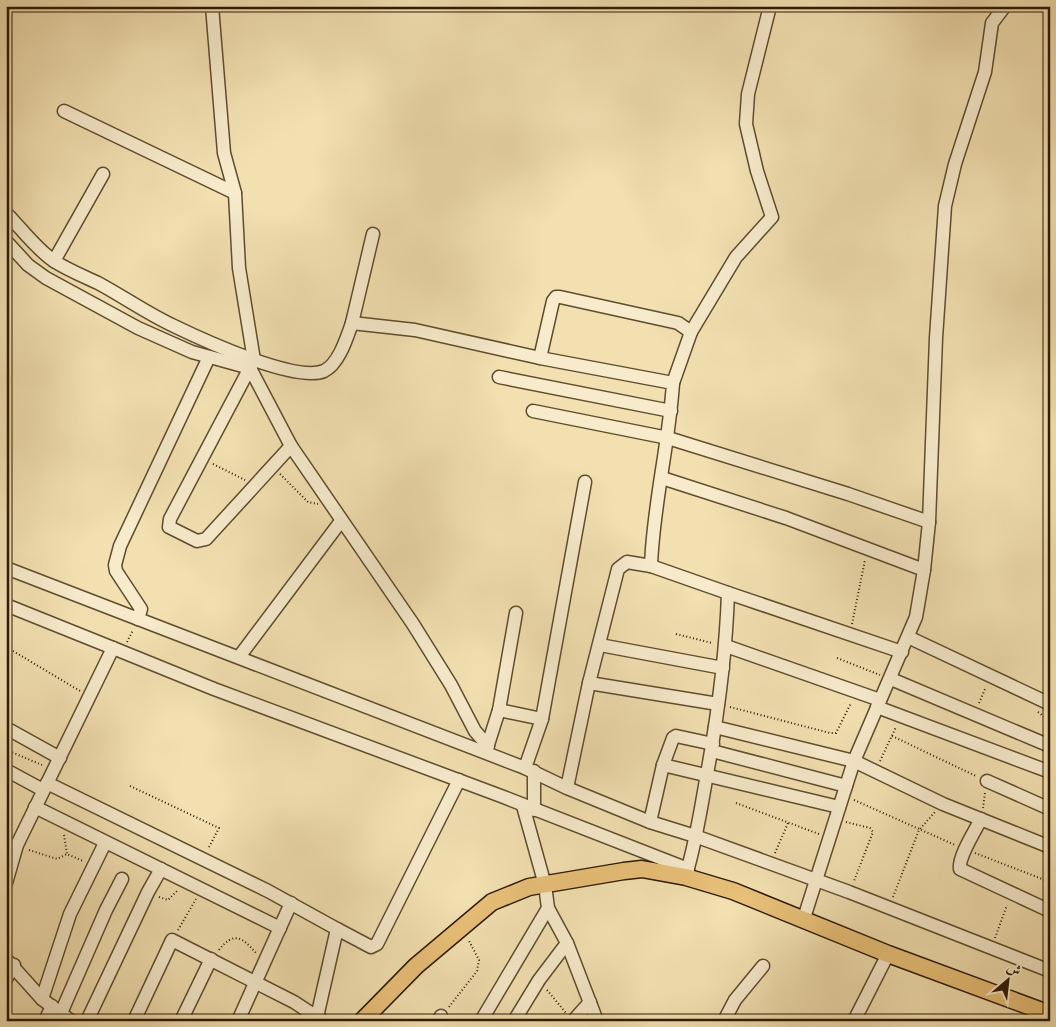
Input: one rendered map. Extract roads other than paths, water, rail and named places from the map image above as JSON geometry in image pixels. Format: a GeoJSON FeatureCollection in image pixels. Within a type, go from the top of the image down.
{"type":"FeatureCollection","features":[{"type":"Feature","properties":{"kind":"main road"},"geometry":{"type":"LineString","coordinates":[[362,1021],[416,966],[492,902],[528,888],[642,870],[687,873],[804,918],[888,954],[1050,1014]]}},
{"type":"Feature","properties":{"kind":"street"},"geometry":{"type":"LineString","coordinates":[[212,6],[224,152],[235,193],[239,268],[252,364],[291,446],[413,624],[451,685],[475,731],[487,749]]}},
{"type":"Feature","properties":{"kind":"street"},"geometry":{"type":"LineString","coordinates":[[651,566],[652,543],[668,438],[673,383],[691,332],[736,257],[772,217],[757,171],[746,124],[748,94],[770,6]]}},
{"type":"Feature","properties":{"kind":"street"},"geometry":{"type":"LineString","coordinates":[[804,918],[854,761],[891,679],[920,602],[929,522],[936,338],[945,206],[955,164],[985,72],[992,23],[1005,6]]}},
{"type":"Feature","properties":{"kind":"street"},"geometry":{"type":"LineString","coordinates":[[64,111],[235,193]]}},
{"type":"Feature","properties":{"kind":"street"},"geometry":{"type":"LineString","coordinates":[[54,261],[103,174]]}},
{"type":"Feature","properties":{"kind":"street"},"geometry":{"type":"LineString","coordinates":[[6,213],[54,261],[174,326],[252,364]]}},
{"type":"Feature","properties":{"kind":"street"},"geometry":{"type":"LineString","coordinates":[[6,241],[28,264],[59,286],[172,345],[210,357],[314,374],[326,370],[335,361],[352,322],[373,234]]}},
{"type":"Feature","properties":{"kind":"street"},"geometry":{"type":"LineString","coordinates":[[540,358],[553,301],[556,297],[678,323],[691,332]]}},
{"type":"Feature","properties":{"kind":"street"},"geometry":{"type":"LineString","coordinates":[[352,322],[415,330],[540,358],[673,383]]}},
{"type":"Feature","properties":{"kind":"street"},"geometry":{"type":"LineString","coordinates":[[138,619],[141,608],[116,571],[120,546],[210,357]]}},
{"type":"Feature","properties":{"kind":"street"},"geometry":{"type":"LineString","coordinates":[[252,364],[170,519],[169,527],[173,531],[197,541],[206,539],[291,446]]}},
{"type":"Feature","properties":{"kind":"street"},"geometry":{"type":"LineString","coordinates":[[499,376],[671,411]]}},
{"type":"Feature","properties":{"kind":"street"},"geometry":{"type":"LineString","coordinates":[[533,411],[668,438],[848,494],[929,522]]}},
{"type":"Feature","properties":{"kind":"street"},"geometry":{"type":"LineString","coordinates":[[662,478],[786,518],[924,570]]}},
{"type":"Feature","properties":{"kind":"street"},"geometry":{"type":"LineString","coordinates":[[585,482],[542,719],[530,769],[529,808],[548,908],[568,943],[598,1021]]}},
{"type":"Feature","properties":{"kind":"street"},"geometry":{"type":"LineString","coordinates":[[239,657],[341,521]]}},
{"type":"Feature","properties":{"kind":"street"},"geometry":{"type":"LineString","coordinates":[[567,788],[589,683],[618,569],[627,562],[651,566],[902,652]]}},
{"type":"Feature","properties":{"kind":"street"},"geometry":{"type":"LineString","coordinates":[[6,568],[487,749],[567,788],[650,822],[696,836],[849,892],[991,950],[1050,971]]}},
{"type":"Feature","properties":{"kind":"street"},"geometry":{"type":"LineString","coordinates":[[6,605],[214,689],[459,780],[687,873],[696,836],[712,748],[726,646],[728,593]]}},
{"type":"Feature","properties":{"kind":"street"},"geometry":{"type":"LineString","coordinates":[[487,749],[498,710],[516,613]]}},
{"type":"Feature","properties":{"kind":"street"},"geometry":{"type":"LineString","coordinates":[[908,637],[1050,704]]}},
{"type":"Feature","properties":{"kind":"street"},"geometry":{"type":"LineString","coordinates":[[600,644],[723,668]]}},
{"type":"Feature","properties":{"kind":"street"},"geometry":{"type":"LineString","coordinates":[[726,646],[856,692],[879,704],[1050,772]]}},
{"type":"Feature","properties":{"kind":"street"},"geometry":{"type":"LineString","coordinates":[[6,882],[17,846],[88,696],[118,650]]}},
{"type":"Feature","properties":{"kind":"street"},"geometry":{"type":"LineString","coordinates":[[891,679],[1050,746]]}},
{"type":"Feature","properties":{"kind":"street"},"geometry":{"type":"LineString","coordinates":[[589,683],[718,704]]}},
{"type":"Feature","properties":{"kind":"street"},"geometry":{"type":"LineString","coordinates":[[498,710],[542,719]]}},
{"type":"Feature","properties":{"kind":"street"},"geometry":{"type":"LineString","coordinates":[[715,727],[854,761],[943,804],[1050,847]]}},
{"type":"Feature","properties":{"kind":"street"},"geometry":{"type":"LineString","coordinates":[[6,728],[60,758]]}},
{"type":"Feature","properties":{"kind":"street"},"geometry":{"type":"LineString","coordinates":[[650,822],[663,765],[671,742],[676,736],[842,796]]}},
{"type":"Feature","properties":{"kind":"street"},"geometry":{"type":"LineString","coordinates":[[663,765],[707,776],[842,796]]}},
{"type":"Feature","properties":{"kind":"street"},"geometry":{"type":"LineString","coordinates":[[6,770],[45,786],[291,903],[371,947],[377,944],[459,780]]}},
{"type":"Feature","properties":{"kind":"street"},"geometry":{"type":"LineString","coordinates":[[987,781],[1050,809]]}},
{"type":"Feature","properties":{"kind":"street"},"geometry":{"type":"LineString","coordinates":[[35,807],[280,928]]}},
{"type":"Feature","properties":{"kind":"street"},"geometry":{"type":"LineString","coordinates":[[981,819],[959,867],[963,872],[1050,911]]}},
{"type":"Feature","properties":{"kind":"street"},"geometry":{"type":"LineString","coordinates":[[56,1010],[70,914],[105,843]]}},
{"type":"Feature","properties":{"kind":"street"},"geometry":{"type":"LineString","coordinates":[[87,1021],[148,892],[161,869]]}},
{"type":"Feature","properties":{"kind":"street"},"geometry":{"type":"LineString","coordinates":[[45,1021],[56,1010],[122,879]]}},
{"type":"Feature","properties":{"kind":"street"},"geometry":{"type":"LineString","coordinates":[[238,1021],[291,903]]}},
{"type":"Feature","properties":{"kind":"street"},"geometry":{"type":"LineString","coordinates":[[481,1021],[548,908]]}},
{"type":"Feature","properties":{"kind":"street"},"geometry":{"type":"LineString","coordinates":[[134,1021],[172,940],[255,982],[320,1019],[338,929]]}},
{"type":"Feature","properties":{"kind":"street"},"geometry":{"type":"LineString","coordinates":[[514,1021],[539,980],[568,943]]}},
{"type":"Feature","properties":{"kind":"street"},"geometry":{"type":"LineString","coordinates":[[854,1021],[888,954]]}},
{"type":"Feature","properties":{"kind":"street"},"geometry":{"type":"LineString","coordinates":[[180,1021],[211,959]]}},
{"type":"Feature","properties":{"kind":"street"},"geometry":{"type":"LineString","coordinates":[[10,962],[56,1010]]}},
{"type":"Feature","properties":{"kind":"street"},"geometry":{"type":"LineString","coordinates":[[6,979],[10,962]]}},
{"type":"Feature","properties":{"kind":"street"},"geometry":{"type":"LineString","coordinates":[[724,1021],[735,1000],[763,966]]}},
{"type":"Feature","properties":{"kind":"street"},"geometry":{"type":"LineString","coordinates":[[570,1017],[590,1002]]}},
{"type":"Feature","properties":{"kind":"street"},"geometry":{"type":"LineString","coordinates":[[375,1021],[379,1004]]}}]}
